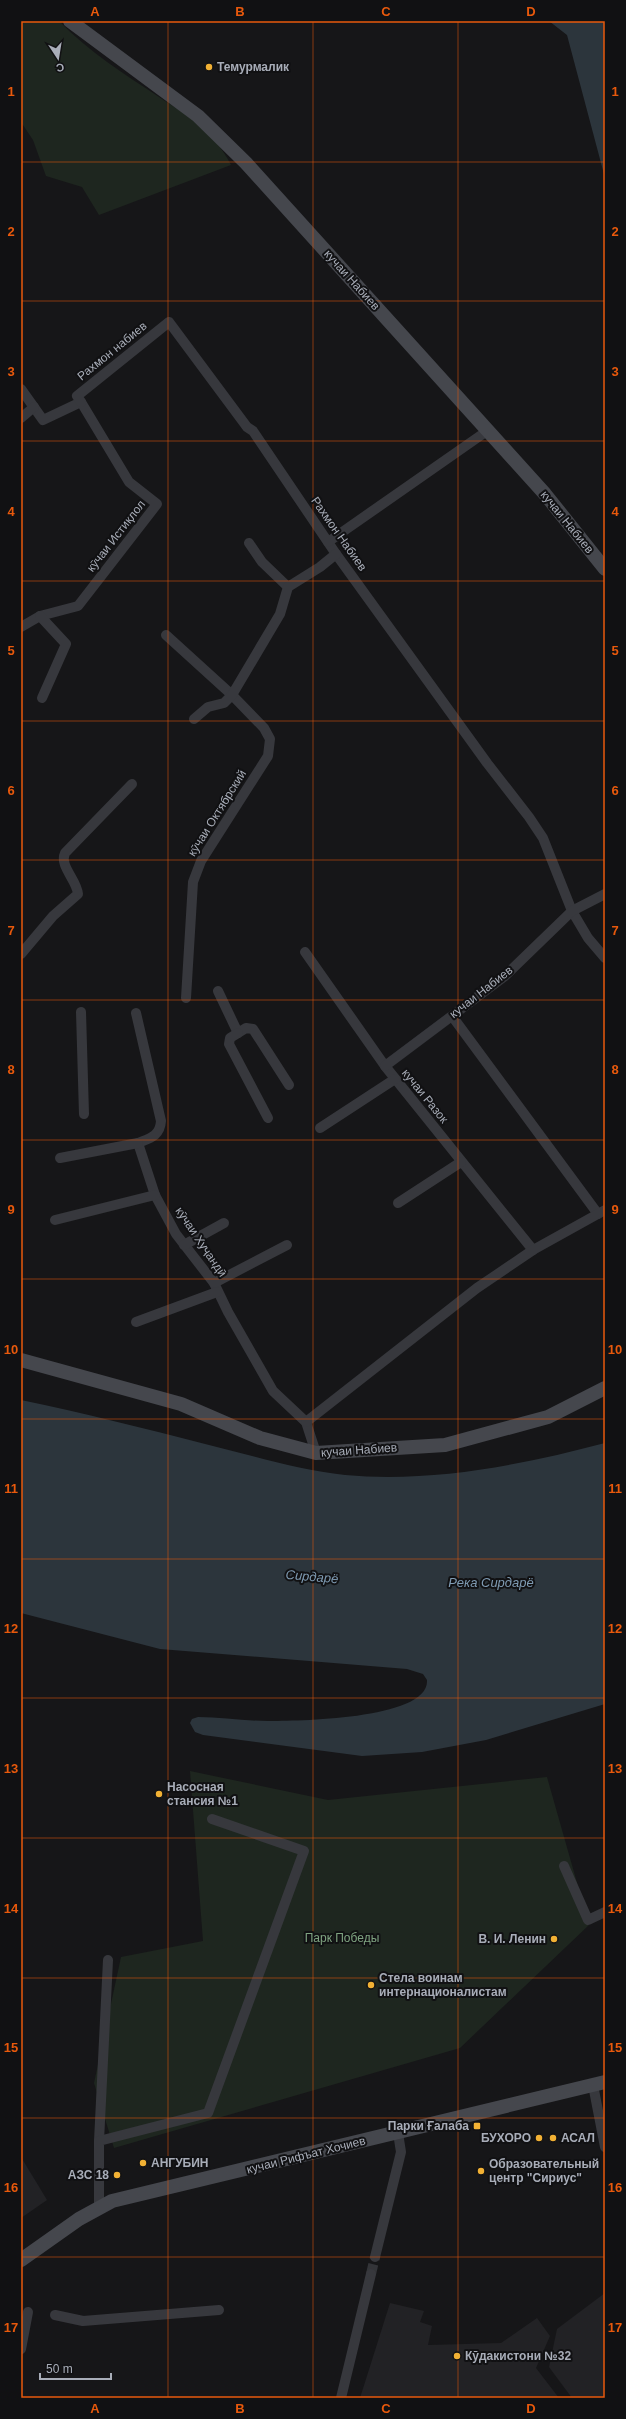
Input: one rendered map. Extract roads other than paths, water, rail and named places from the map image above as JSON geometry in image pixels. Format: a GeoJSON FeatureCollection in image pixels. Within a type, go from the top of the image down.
{"type":"FeatureCollection","features":[{"type":"Feature","properties":{"kind":"main road","name":"кучаи Набиев"},"geometry":{"type":"LineString","coordinates":[[70,21],[198,116],[246,163],[545,494],[605,569]]}},
{"type":"Feature","properties":{"kind":"main road","name":"кучаи Набиев"},"geometry":{"type":"LineString","coordinates":[[21,1360],[181,1404],[260,1438],[316,1453],[445,1445],[548,1417],[605,1388]]}},
{"type":"Feature","properties":{"kind":"main road","name":"кучаи Рифъат Хочиев"},"geometry":{"type":"LineString","coordinates":[[21,2260],[99,2207],[112,2201],[599,2084]]}},
{"type":"Feature","properties":{"kind":"street","name":"Рахмон набиев"},"geometry":{"type":"LineString","coordinates":[[81,402],[77,396],[169,322]]}},
{"type":"Feature","properties":{"kind":"street","name":"Рахмон Набиев"},"geometry":{"type":"LineString","coordinates":[[169,322],[247,427],[253,431],[336,554],[543,838],[572,911]]}},
{"type":"Feature","properties":{"kind":"street"},"geometry":{"type":"LineString","coordinates":[[21,389],[43,420],[81,402]]}},
{"type":"Feature","properties":{"kind":"street","name":"кӯчаи Истиқлол"},"geometry":{"type":"LineString","coordinates":[[21,627],[40,616],[78,606],[157,504],[128,482],[81,402]]}},
{"type":"Feature","properties":{"kind":"street"},"geometry":{"type":"LineString","coordinates":[[21,418],[34,407]]}},
{"type":"Feature","properties":{"kind":"street"},"geometry":{"type":"LineString","coordinates":[[328,542],[487,431]]}},
{"type":"Feature","properties":{"kind":"street"},"geometry":{"type":"LineString","coordinates":[[249,543],[262,562],[288,587]]}},
{"type":"Feature","properties":{"kind":"street"},"geometry":{"type":"LineString","coordinates":[[194,719],[208,707],[224,703],[232,695],[280,614],[288,587],[320,567],[336,554]]}},
{"type":"Feature","properties":{"kind":"street"},"geometry":{"type":"LineString","coordinates":[[40,616],[66,644],[42,698]]}},
{"type":"Feature","properties":{"kind":"street"},"geometry":{"type":"LineString","coordinates":[[166,635],[232,695]]}},
{"type":"Feature","properties":{"kind":"street","name":"кӯчаи Октябрский"},"geometry":{"type":"LineString","coordinates":[[186,998],[193,882],[202,861],[268,756],[270,739],[264,728],[232,695]]}},
{"type":"Feature","properties":{"kind":"street"},"geometry":{"type":"LineString","coordinates":[[21,954],[53,916],[78,894],[78,888],[64,862],[65,853],[132,784]]}},
{"type":"Feature","properties":{"kind":"street","name":"кучаи Набиев"},"geometry":{"type":"LineString","coordinates":[[385,1066],[505,976],[572,911],[605,894]]}},
{"type":"Feature","properties":{"kind":"street"},"geometry":{"type":"LineString","coordinates":[[572,911],[588,938],[605,958]]}},
{"type":"Feature","properties":{"kind":"street","name":"кучаи Разок"},"geometry":{"type":"LineString","coordinates":[[305,952],[395,1080],[532,1250]]}},
{"type":"Feature","properties":{"kind":"street"},"geometry":{"type":"LineString","coordinates":[[218,991],[238,1033]]}},
{"type":"Feature","properties":{"kind":"street"},"geometry":{"type":"LineString","coordinates":[[81,1012],[84,1114]]}},
{"type":"Feature","properties":{"kind":"street"},"geometry":{"type":"LineString","coordinates":[[60,1158],[138,1143],[155,1135],[160,1129],[161,1121],[136,1013]]}},
{"type":"Feature","properties":{"kind":"street"},"geometry":{"type":"LineString","coordinates":[[306,1422],[477,1288],[532,1250],[601,1212],[452,1016]]}},
{"type":"Feature","properties":{"kind":"street"},"geometry":{"type":"LineString","coordinates":[[268,1118],[229,1044],[230,1038],[246,1028],[253,1029],[289,1085]]}},
{"type":"Feature","properties":{"kind":"street"},"geometry":{"type":"LineString","coordinates":[[320,1128],[395,1080]]}},
{"type":"Feature","properties":{"kind":"street","name":"кӯчаи Хуҷандӣ"},"geometry":{"type":"LineString","coordinates":[[138,1143],[155,1195],[184,1245],[216,1288],[273,1391],[306,1422],[316,1453]]}},
{"type":"Feature","properties":{"kind":"street"},"geometry":{"type":"LineString","coordinates":[[398,1203],[460,1162]]}},
{"type":"Feature","properties":{"kind":"street"},"geometry":{"type":"LineString","coordinates":[[56,1220],[155,1195]]}},
{"type":"Feature","properties":{"kind":"street"},"geometry":{"type":"LineString","coordinates":[[184,1245],[224,1223]]}},
{"type":"Feature","properties":{"kind":"street"},"geometry":{"type":"LineString","coordinates":[[136,1322],[216,1288],[288,1245]]}},
{"type":"Feature","properties":{"kind":"street"},"geometry":{"type":"LineString","coordinates":[[99,2141],[208,2113],[304,1852],[212,1819]]}},
{"type":"Feature","properties":{"kind":"street"},"geometry":{"type":"LineString","coordinates":[[564,1866],[588,1920],[605,1912]]}},
{"type":"Feature","properties":{"kind":"street"},"geometry":{"type":"LineString","coordinates":[[99,2207],[99,2141],[108,1960]]}},
{"type":"Feature","properties":{"kind":"street"},"geometry":{"type":"LineString","coordinates":[[599,2084],[605,2147]]}},
{"type":"Feature","properties":{"kind":"street"},"geometry":{"type":"LineString","coordinates":[[375,2257],[401,2152],[398,2132]]}},
{"type":"Feature","properties":{"kind":"street"},"geometry":{"type":"LineString","coordinates":[[341,2398],[371,2274]]}},
{"type":"Feature","properties":{"kind":"street"},"geometry":{"type":"LineString","coordinates":[[55,2315],[83,2321],[219,2310]]}},
{"type":"Feature","properties":{"kind":"street"},"geometry":{"type":"LineString","coordinates":[[21,2349],[28,2312]]}},
{"type":"Feature","properties":{"kind":"water"},"geometry":{"type":"Polygon","coordinates":[[[549,21],[605,21],[605,178],[567,35],[549,21]]]}},
{"type":"Feature","properties":{"kind":"water","name":"Река Сирдарё"},"geometry":{"type":"Polygon","coordinates":[[[21,1400],[115,1421],[294,1466],[345,1475],[377,1477],[410,1476],[476,1470],[509,1465],[605,1443],[605,1704],[486,1740],[422,1752],[362,1756],[203,1735],[195,1732],[190,1723],[192,1719],[198,1717],[282,1721],[331,1719],[385,1711],[407,1703],[422,1693],[427,1680],[423,1674],[407,1669],[160,1649],[21,1613],[21,1400]]]}},
{"type":"Feature","properties":{"kind":"tunnel"},"geometry":{"type":"LineString","coordinates":[[371,2274],[375,2257]]}},
{"type":"Feature","properties":{"kind":"place","name":"Темурмалик"},"geometry":{"type":"Point","coordinates":[209,67]}},
{"type":"Feature","properties":{"kind":"place","name":"Насосная стансия №1"},"geometry":{"type":"Point","coordinates":[159,1794]}},
{"type":"Feature","properties":{"kind":"place","name":"В. И. Ленин"},"geometry":{"type":"Point","coordinates":[554,1939]}},
{"type":"Feature","properties":{"kind":"place","name":"Стела воинам интернационалистам"},"geometry":{"type":"Point","coordinates":[371,1985]}},
{"type":"Feature","properties":{"kind":"place","name":"Парки Ғалаба"},"geometry":{"type":"Point","coordinates":[477,2126]}},
{"type":"Feature","properties":{"kind":"place","name":"БУХОРО"},"geometry":{"type":"Point","coordinates":[539,2138]}},
{"type":"Feature","properties":{"kind":"place","name":"АСАЛ"},"geometry":{"type":"Point","coordinates":[553,2138]}},
{"type":"Feature","properties":{"kind":"place","name":"АНГУБИН"},"geometry":{"type":"Point","coordinates":[143,2163]}},
{"type":"Feature","properties":{"kind":"place","name":"Образовательный центр \"Сириус\""},"geometry":{"type":"Point","coordinates":[481,2171]}},
{"type":"Feature","properties":{"kind":"place","name":"АЗС 18"},"geometry":{"type":"Point","coordinates":[117,2175]}},
{"type":"Feature","properties":{"kind":"place","name":"Кӯдакистони №32"},"geometry":{"type":"Point","coordinates":[457,2356]}},
{"type":"Feature","properties":{"kind":"water label","name":"Сирдарё"},"geometry":{"type":"Point","coordinates":[312,1576]}},
{"type":"Feature","properties":{"kind":"park label","name":"Парк Победы"},"geometry":{"type":"Point","coordinates":[342,1938]}}]}
